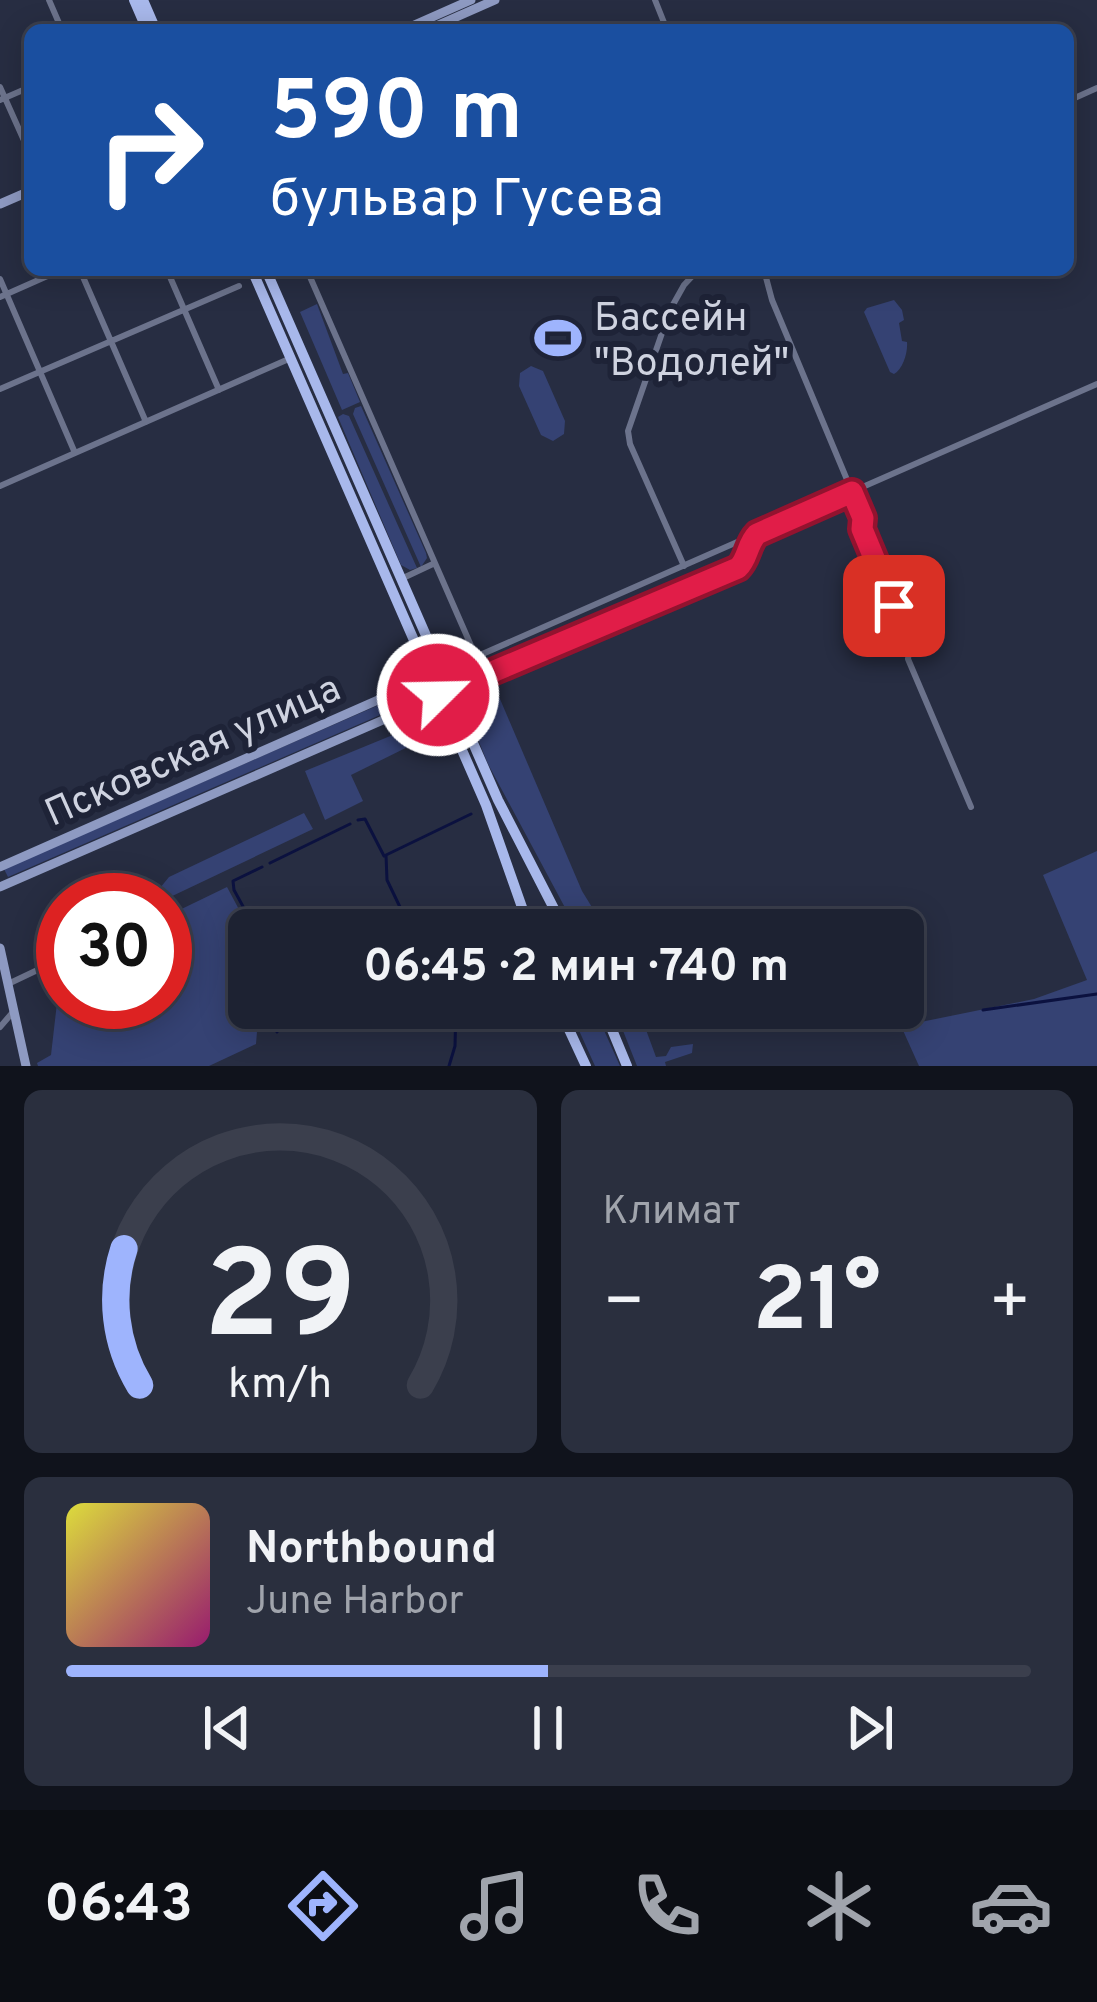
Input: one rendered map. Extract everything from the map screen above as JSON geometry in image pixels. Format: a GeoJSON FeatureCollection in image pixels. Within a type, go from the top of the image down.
{"type":"FeatureCollection","features":[{"type":"Feature","properties":{"kind":"main road"},"geometry":{"type":"LineString","coordinates":[[417,24],[472,0]]}},
{"type":"Feature","properties":{"kind":"main road"},"geometry":{"type":"LineString","coordinates":[[441,24],[495,0]]}},
{"type":"Feature","properties":{"kind":"main road"},"geometry":{"type":"LineString","coordinates":[[255,276],[444,693],[554,909]]}},
{"type":"Feature","properties":{"kind":"main road"},"geometry":{"type":"LineString","coordinates":[[269,276],[401,579],[436,675]]}},
{"type":"Feature","properties":{"kind":"main road","name":"Псковская улица"},"geometry":{"type":"LineString","coordinates":[[0,867],[436,675]]}},
{"type":"Feature","properties":{"kind":"main road"},"geometry":{"type":"LineString","coordinates":[[444,693],[523,909]]}},
{"type":"Feature","properties":{"kind":"main road","name":"Псковская улица"},"geometry":{"type":"LineString","coordinates":[[0,887],[444,693]]}},
{"type":"Feature","properties":{"kind":"main road"},"geometry":{"type":"LineString","coordinates":[[0,948],[26,1066]]}},
{"type":"Feature","properties":{"kind":"main road"},"geometry":{"type":"LineString","coordinates":[[571,1029],[582,1060]]}},
{"type":"Feature","properties":{"kind":"main road"},"geometry":{"type":"LineString","coordinates":[[612,1029],[627,1066]]}},
{"type":"Feature","properties":{"kind":"street"},"geometry":{"type":"LineString","coordinates":[[0,87],[24,142]]}},
{"type":"Feature","properties":{"kind":"street"},"geometry":{"type":"LineString","coordinates":[[3,295],[47,276]]}},
{"type":"Feature","properties":{"kind":"street"},"geometry":{"type":"LineString","coordinates":[[83,276],[146,422]]}},
{"type":"Feature","properties":{"kind":"street"},"geometry":{"type":"LineString","coordinates":[[170,276],[219,390]]}},
{"type":"Feature","properties":{"kind":"street"},"geometry":{"type":"LineString","coordinates":[[310,276],[476,657]]}},
{"type":"Feature","properties":{"kind":"street"},"geometry":{"type":"LineString","coordinates":[[684,566],[630,444],[628,429],[670,310],[693,276]]}},
{"type":"Feature","properties":{"kind":"street"},"geometry":{"type":"LineString","coordinates":[[766,276],[910,644],[908,659],[971,807]]}},
{"type":"Feature","properties":{"kind":"street"},"geometry":{"type":"LineString","coordinates":[[0,279],[75,453]]}},
{"type":"Feature","properties":{"kind":"street"},"geometry":{"type":"LineString","coordinates":[[0,389],[238,286]]}},
{"type":"Feature","properties":{"kind":"street"},"geometry":{"type":"LineString","coordinates":[[1,483],[291,358]]}},
{"type":"Feature","properties":{"kind":"street","name":"Псковская улица"},"geometry":{"type":"LineString","coordinates":[[436,675],[1097,384]]}},
{"type":"Feature","properties":{"kind":"street"},"geometry":{"type":"LineString","coordinates":[[738,568],[757,534]]}},
{"type":"Feature","properties":{"kind":"street"},"geometry":{"type":"LineString","coordinates":[[726,548],[737,553],[738,568]]}},
{"type":"Feature","properties":{"kind":"street"},"geometry":{"type":"LineString","coordinates":[[401,579],[435,563]]}},
{"type":"Feature","properties":{"kind":"street","name":"Псковская улица"},"geometry":{"type":"LineString","coordinates":[[444,693],[738,568]]}},
{"type":"Feature","properties":{"kind":"street"},"geometry":{"type":"LineString","coordinates":[[552,647],[560,621]]}},
{"type":"Feature","properties":{"kind":"street"},"geometry":{"type":"LineString","coordinates":[[541,629],[566,641]]}},
{"type":"Feature","properties":{"kind":"street"},"geometry":{"type":"LineString","coordinates":[[8,984],[36,970]]}},
{"type":"Feature","properties":{"kind":"street"},"geometry":{"type":"LineString","coordinates":[[0,1027],[15,1010]]}},
{"type":"Feature","properties":{"kind":"shaded area"},"geometry":{"type":"Polygon","coordinates":[[[894,300],[902,310],[904,320],[899,323],[907,346],[894,374],[864,312],[894,300]]]}},
{"type":"Feature","properties":{"kind":"shaded area"},"geometry":{"type":"Polygon","coordinates":[[[317,304],[343,374],[348,373],[360,402],[342,410],[300,312],[317,304]]]}},
{"type":"Feature","properties":{"kind":"shaded area"},"geometry":{"type":"Polygon","coordinates":[[[531,366],[543,371],[565,421],[564,434],[553,441],[541,435],[519,386],[520,373],[531,366]]]}},
{"type":"Feature","properties":{"kind":"shaded area"},"geometry":{"type":"Polygon","coordinates":[[[361,406],[426,553],[421,567],[353,414],[361,406]]]}},
{"type":"Feature","properties":{"kind":"shaded area"},"geometry":{"type":"Polygon","coordinates":[[[349,416],[417,568],[401,565],[338,417],[349,416]]]}},
{"type":"Feature","properties":{"kind":"shaded area"},"geometry":{"type":"Polygon","coordinates":[[[485,685],[500,699],[593,909],[566,909],[488,764],[466,710],[467,697],[485,685]]]}},
{"type":"Feature","properties":{"kind":"shaded area"},"geometry":{"type":"Polygon","coordinates":[[[413,690],[417,699],[8,877],[4,869],[413,690]]]}},
{"type":"Feature","properties":{"kind":"shaded area"},"geometry":{"type":"Polygon","coordinates":[[[422,723],[432,735],[351,775],[363,801],[325,820],[305,771],[422,723]]]}},
{"type":"Feature","properties":{"kind":"shaded area"},"geometry":{"type":"Polygon","coordinates":[[[304,813],[313,829],[192,887],[192,873],[177,873],[304,813]]]}},
{"type":"Feature","properties":{"kind":"shaded area"},"geometry":{"type":"Polygon","coordinates":[[[1097,851],[1097,1066],[919,1066],[902,1029],[924,1029],[924,1021],[1034,999],[1087,980],[1043,875],[1097,851]]]}},
{"type":"Feature","properties":{"kind":"shaded area"},"geometry":{"type":"Polygon","coordinates":[[[227,887],[239,909],[228,909],[228,1029],[257,1029],[256,1044],[209,1066],[38,1066],[51,1055],[54,1029],[192,1029],[192,904],[227,887]]]}},
{"type":"Feature","properties":{"kind":"shaded area"},"geometry":{"type":"Polygon","coordinates":[[[578,1029],[603,1029],[620,1066],[595,1066],[578,1029]]]}},
{"type":"Feature","properties":{"kind":"shaded area"},"geometry":{"type":"Polygon","coordinates":[[[622,1029],[646,1029],[656,1057],[666,1056],[671,1047],[693,1044],[692,1053],[665,1062],[666,1066],[637,1066],[622,1029]]]}},
{"type":"Feature","properties":{"kind":"waterway"},"geometry":{"type":"LineString","coordinates":[[358,820],[365,819],[384,856],[471,814]]}},
{"type":"Feature","properties":{"kind":"waterway"},"geometry":{"type":"LineString","coordinates":[[270,863],[350,824]]}},
{"type":"Feature","properties":{"kind":"waterway"},"geometry":{"type":"LineString","coordinates":[[386,855],[387,880],[401,909]]}},
{"type":"Feature","properties":{"kind":"waterway"},"geometry":{"type":"LineString","coordinates":[[244,909],[233,881],[262,867]]}},
{"type":"Feature","properties":{"kind":"waterway"},"geometry":{"type":"LineString","coordinates":[[983,1010],[1097,994]]}},
{"type":"Feature","properties":{"kind":"waterway"},"geometry":{"type":"LineString","coordinates":[[449,1066],[455,1029]]}},
{"type":"Feature","properties":{"kind":"place","name":"Бассейн \"Водолей\""},"geometry":{"type":"Point","coordinates":[558,338]}},
{"type":"Feature","properties":{"kind":"route"},"geometry":{"type":"LineString","coordinates":[[438,695],[738,568],[757,534],[852,492],[894,606]]}}]}
